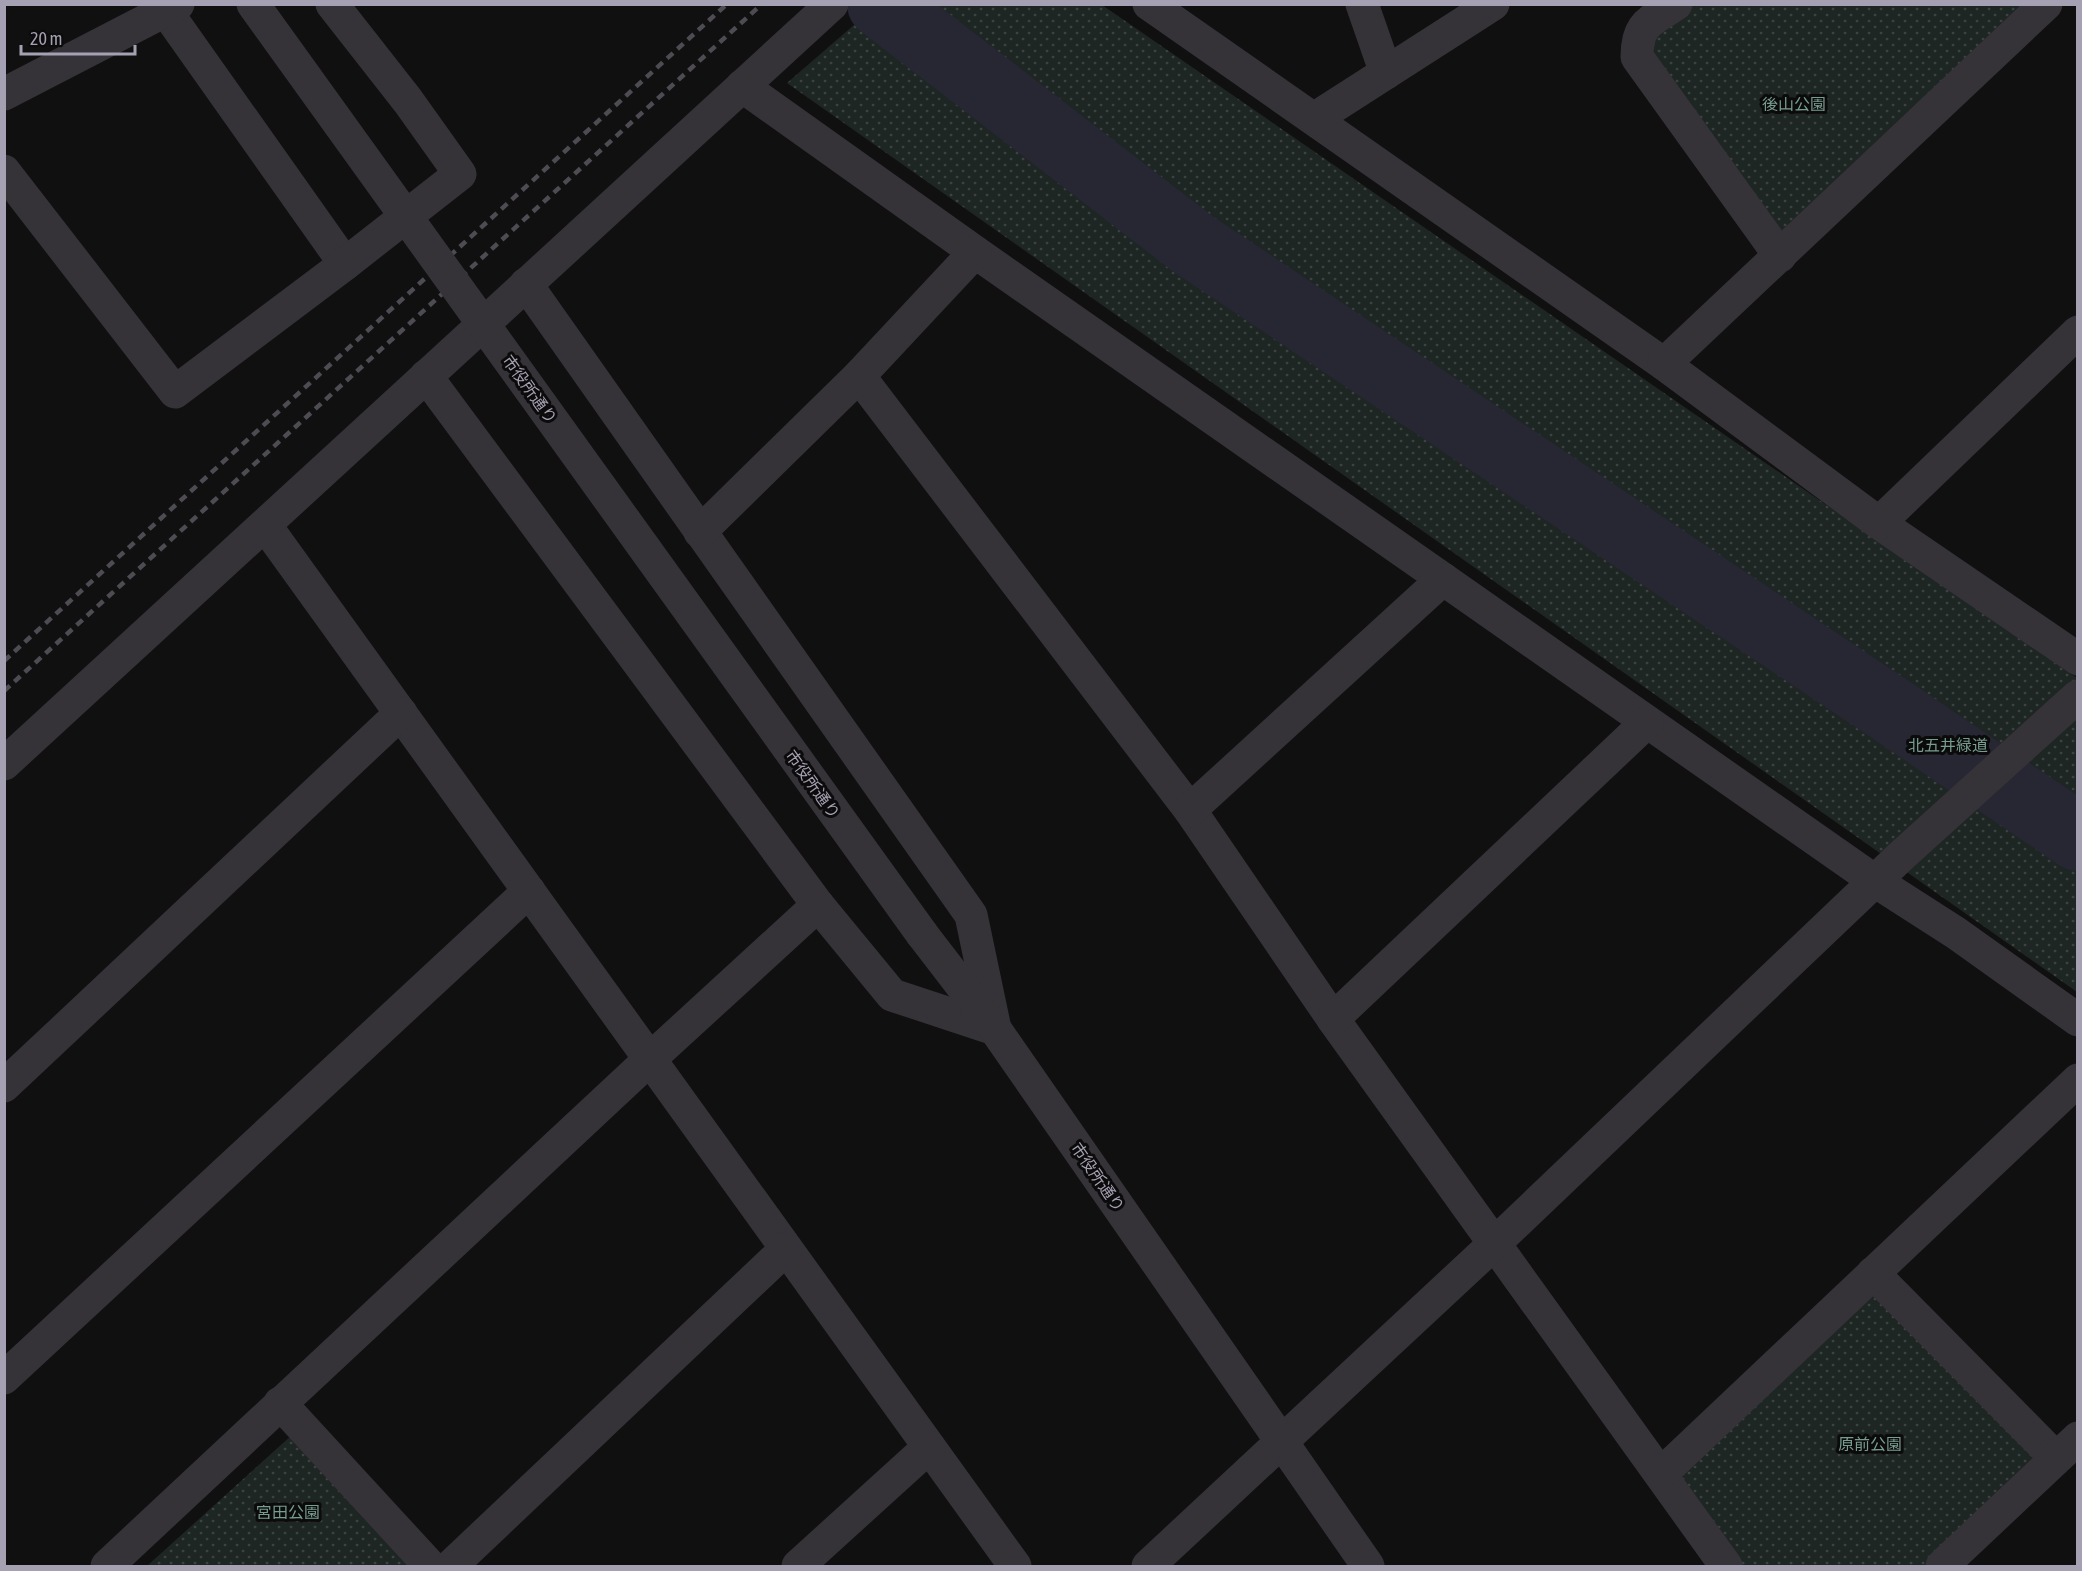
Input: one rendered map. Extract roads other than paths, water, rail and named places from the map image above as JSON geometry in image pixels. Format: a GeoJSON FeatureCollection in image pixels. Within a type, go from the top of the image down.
{"type":"FeatureCollection","features":[{"type":"Feature","properties":{"kind":"street","name":"市役所通り"},"geometry":{"type":"LineString","coordinates":[[253,4],[922,934],[995,1029],[1368,1566]]}},
{"type":"Feature","properties":{"kind":"street"},"geometry":{"type":"LineString","coordinates":[[4,171],[175,392],[460,174],[408,101],[332,4]]}},
{"type":"Feature","properties":{"kind":"street"},"geometry":{"type":"LineString","coordinates":[[4,764],[832,4]]}},
{"type":"Feature","properties":{"kind":"street"},"geometry":{"type":"LineString","coordinates":[[1149,4],[1664,364],[1879,523],[2078,659]]}},
{"type":"Feature","properties":{"kind":"street"},"geometry":{"type":"LineString","coordinates":[[1362,4],[1386,73]]}},
{"type":"Feature","properties":{"kind":"street"},"geometry":{"type":"LineString","coordinates":[[1676,4],[1644,26],[1637,39],[1636,57],[1780,256]]}},
{"type":"Feature","properties":{"kind":"street"},"geometry":{"type":"LineString","coordinates":[[1664,364],[2046,4]]}},
{"type":"Feature","properties":{"kind":"street"},"geometry":{"type":"LineString","coordinates":[[4,94],[168,6],[345,264]]}},
{"type":"Feature","properties":{"kind":"street"},"geometry":{"type":"LineString","coordinates":[[1314,119],[1487,6]]}},
{"type":"Feature","properties":{"kind":"street"},"geometry":{"type":"LineString","coordinates":[[742,86],[1647,723],[1875,881],[1956,933],[2078,1020]]}},
{"type":"Feature","properties":{"kind":"street"},"geometry":{"type":"LineString","coordinates":[[700,532],[859,376],[975,252]]}},
{"type":"Feature","properties":{"kind":"street"},"geometry":{"type":"LineString","coordinates":[[526,284],[971,915],[995,1029]]}},
{"type":"Feature","properties":{"kind":"street"},"geometry":{"type":"LineString","coordinates":[[1879,523],[2078,332]]}},
{"type":"Feature","properties":{"kind":"street"},"geometry":{"type":"LineString","coordinates":[[426,376],[818,905],[892,995],[995,1029]]}},
{"type":"Feature","properties":{"kind":"street"},"geometry":{"type":"LineString","coordinates":[[859,376],[1190,810],[1334,1019],[1726,1566]]}},
{"type":"Feature","properties":{"kind":"street"},"geometry":{"type":"LineString","coordinates":[[265,525],[1015,1566]]}},
{"type":"Feature","properties":{"kind":"street"},"geometry":{"type":"LineString","coordinates":[[1190,810],[1443,579]]}},
{"type":"Feature","properties":{"kind":"street"},"geometry":{"type":"LineString","coordinates":[[1148,1566],[1495,1243],[1900,857],[2078,696]]}},
{"type":"Feature","properties":{"kind":"street"},"geometry":{"type":"LineString","coordinates":[[4,1086],[401,713]]}},
{"type":"Feature","properties":{"kind":"street"},"geometry":{"type":"LineString","coordinates":[[1334,1019],[1647,723]]}},
{"type":"Feature","properties":{"kind":"street"},"geometry":{"type":"LineString","coordinates":[[4,1378],[529,891]]}},
{"type":"Feature","properties":{"kind":"street"},"geometry":{"type":"LineString","coordinates":[[106,1566],[818,905]]}},
{"type":"Feature","properties":{"kind":"street"},"geometry":{"type":"LineString","coordinates":[[1661,1474],[2078,1080]]}},
{"type":"Feature","properties":{"kind":"street"},"geometry":{"type":"LineString","coordinates":[[450,1566],[786,1249]]}},
{"type":"Feature","properties":{"kind":"street"},"geometry":{"type":"LineString","coordinates":[[1873,1274],[2067,1448],[1942,1566]]}},
{"type":"Feature","properties":{"kind":"street"},"geometry":{"type":"LineString","coordinates":[[280,1403],[430,1566]]}},
{"type":"Feature","properties":{"kind":"street"},"geometry":{"type":"LineString","coordinates":[[798,1566],[929,1447]]}},
{"type":"Feature","properties":{"kind":"waterway"},"geometry":{"type":"LineString","coordinates":[[881,4],[1193,244],[2078,837]]}},
{"type":"Feature","properties":{"kind":"railway"},"geometry":{"type":"LineString","coordinates":[[4,661],[727,4]]}},
{"type":"Feature","properties":{"kind":"railway"},"geometry":{"type":"LineString","coordinates":[[4,691],[762,4]]}},
{"type":"Feature","properties":{"kind":"park label","name":"後山公園"},"geometry":{"type":"Point","coordinates":[1794,104]}},
{"type":"Feature","properties":{"kind":"park label","name":"北五井緑道"},"geometry":{"type":"Point","coordinates":[1948,745]}},
{"type":"Feature","properties":{"kind":"park label","name":"原前公園"},"geometry":{"type":"Point","coordinates":[1870,1444]}},
{"type":"Feature","properties":{"kind":"park label","name":"宮田公園"},"geometry":{"type":"Point","coordinates":[288,1512]}}]}
